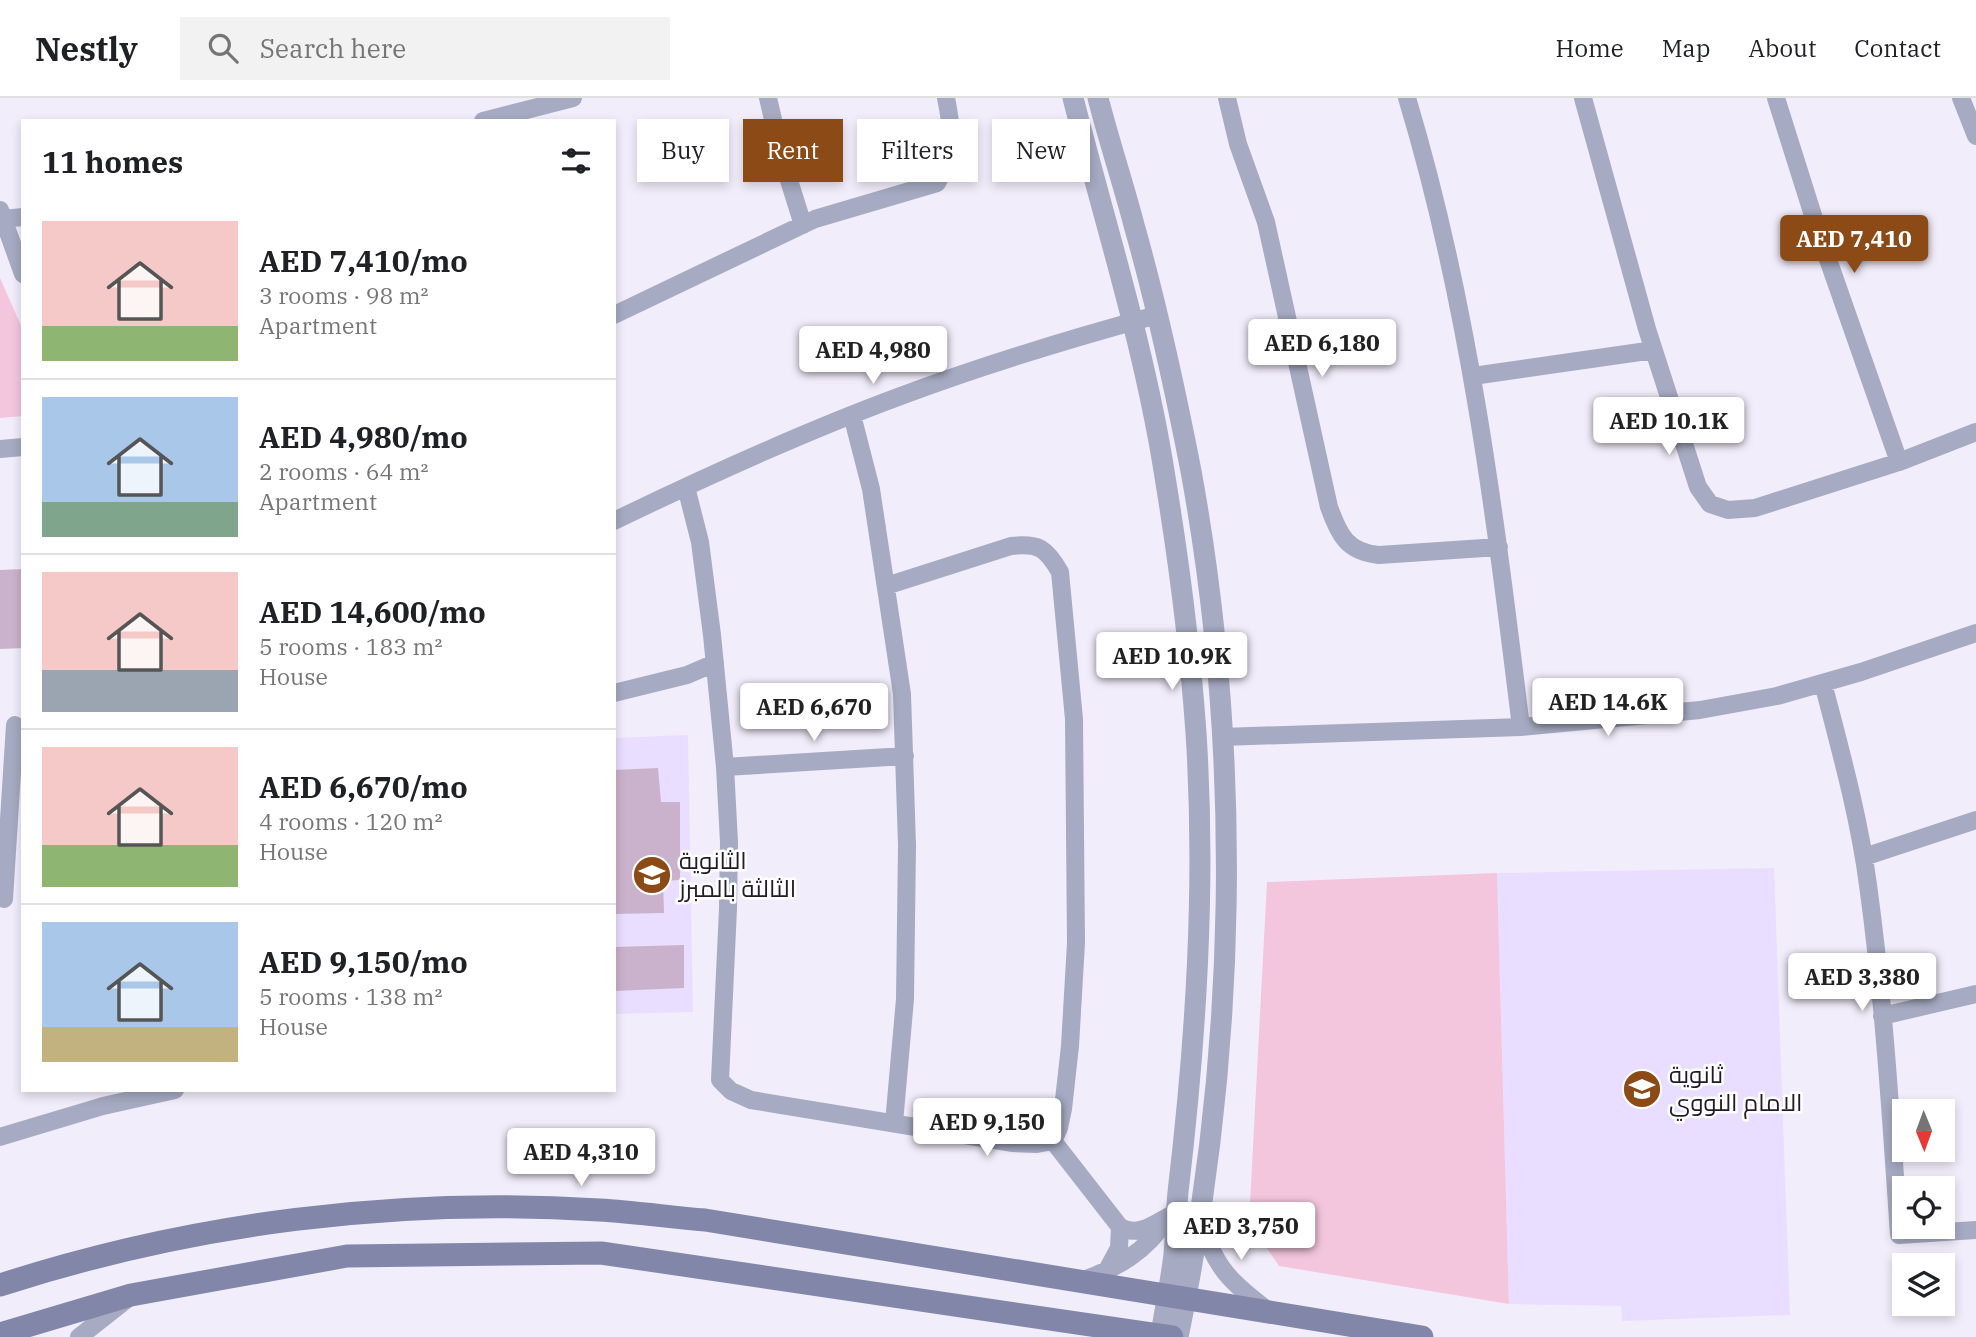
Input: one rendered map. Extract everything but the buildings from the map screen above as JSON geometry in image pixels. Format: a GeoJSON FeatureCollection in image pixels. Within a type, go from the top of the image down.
{"type":"FeatureCollection","features":[{"type":"Feature","properties":{"kind":"main road"},"geometry":{"type":"LineString","coordinates":[[0,1285],[48,1270],[265,1222],[452,1207],[598,1210],[705,1220],[1422,1337]]}},
{"type":"Feature","properties":{"kind":"main road"},"geometry":{"type":"LineString","coordinates":[[0,1334],[131,1296],[347,1256],[601,1253],[1170,1336]]}},
{"type":"Feature","properties":{"kind":"street"},"geometry":{"type":"LineString","coordinates":[[487,119],[514,105],[573,98]]}},
{"type":"Feature","properties":{"kind":"street"},"geometry":{"type":"LineString","coordinates":[[768,98],[782,158],[803,225]]}},
{"type":"Feature","properties":{"kind":"street"},"geometry":{"type":"LineString","coordinates":[[616,314],[803,225],[860,204],[937,183],[952,150],[946,98]]}},
{"type":"Feature","properties":{"kind":"street"},"geometry":{"type":"LineString","coordinates":[[1073,98],[1149,389],[1165,475],[1189,641],[1196,737],[1200,900],[1189,1098],[1173,1206],[1176,1297]]}},
{"type":"Feature","properties":{"kind":"street"},"geometry":{"type":"LineString","coordinates":[[1098,98],[1157,314],[1191,472],[1204,551],[1223,737],[1226,864],[1223,970],[1214,1108],[1200,1219],[1176,1297],[1170,1336]]}},
{"type":"Feature","properties":{"kind":"street"},"geometry":{"type":"LineString","coordinates":[[1227,98],[1238,144],[1266,222],[1329,507],[1339,534],[1363,554],[1499,547]]}},
{"type":"Feature","properties":{"kind":"street"},"geometry":{"type":"LineString","coordinates":[[1407,98],[1450,261],[1473,376],[1499,547],[1521,727]]}},
{"type":"Feature","properties":{"kind":"street"},"geometry":{"type":"LineString","coordinates":[[1583,98],[1654,350],[1698,487],[1710,504],[1728,510],[1755,508],[1899,462],[1976,432]]}},
{"type":"Feature","properties":{"kind":"street"},"geometry":{"type":"LineString","coordinates":[[1776,98],[1817,228],[1899,462]]}},
{"type":"Feature","properties":{"kind":"street"},"geometry":{"type":"LineString","coordinates":[[1961,98],[1976,136]]}},
{"type":"Feature","properties":{"kind":"street"},"geometry":{"type":"LineString","coordinates":[[21,217],[1,214],[21,269]]}},
{"type":"Feature","properties":{"kind":"street"},"geometry":{"type":"LineString","coordinates":[[616,520],[686,486],[852,415],[990,365],[1157,314]]}},
{"type":"Feature","properties":{"kind":"street"},"geometry":{"type":"LineString","coordinates":[[1473,376],[1654,350]]}},
{"type":"Feature","properties":{"kind":"street"},"geometry":{"type":"LineString","coordinates":[[852,415],[871,489],[902,694],[907,845],[905,999],[894,1123]]}},
{"type":"Feature","properties":{"kind":"street"},"geometry":{"type":"LineString","coordinates":[[0,449],[21,447]]}},
{"type":"Feature","properties":{"kind":"street"},"geometry":{"type":"LineString","coordinates":[[686,486],[700,542],[715,663],[729,842],[720,1080],[731,1091],[751,1100],[1013,1143],[1037,1144],[1053,1141]]}},
{"type":"Feature","properties":{"kind":"street"},"geometry":{"type":"LineString","coordinates":[[886,586],[1011,547],[1029,544],[1046,552],[1060,572],[1074,719],[1076,943],[1063,1109],[1053,1141]]}},
{"type":"Feature","properties":{"kind":"street"},"geometry":{"type":"LineString","coordinates":[[1223,737],[1521,727],[1700,710],[1823,683],[1976,633]]}},
{"type":"Feature","properties":{"kind":"street"},"geometry":{"type":"LineString","coordinates":[[616,693],[687,675],[715,663]]}},
{"type":"Feature","properties":{"kind":"street"},"geometry":{"type":"LineString","coordinates":[[1823,683],[1864,857],[1882,1016],[1899,1235],[1976,1230]]}},
{"type":"Feature","properties":{"kind":"street"},"geometry":{"type":"LineString","coordinates":[[13,725],[2,899],[21,901]]}},
{"type":"Feature","properties":{"kind":"street"},"geometry":{"type":"LineString","coordinates":[[724,767],[905,756]]}},
{"type":"Feature","properties":{"kind":"street"},"geometry":{"type":"LineString","coordinates":[[1864,857],[1976,820]]}},
{"type":"Feature","properties":{"kind":"street"},"geometry":{"type":"LineString","coordinates":[[1882,1016],[1976,994]]}},
{"type":"Feature","properties":{"kind":"street"},"geometry":{"type":"LineString","coordinates":[[0,1137],[103,1098],[157,1092]]}},
{"type":"Feature","properties":{"kind":"street"},"geometry":{"type":"LineString","coordinates":[[1053,1141],[1119,1227],[1136,1231],[1173,1206]]}},
{"type":"Feature","properties":{"kind":"street"},"geometry":{"type":"LineString","coordinates":[[1079,1281],[1106,1272],[1131,1258],[1149,1243],[1173,1206]]}},
{"type":"Feature","properties":{"kind":"street"},"geometry":{"type":"LineString","coordinates":[[1200,1219],[1209,1248],[1221,1268],[1237,1287],[1269,1312]]}},
{"type":"Feature","properties":{"kind":"street"},"geometry":{"type":"LineString","coordinates":[[1106,1272],[1119,1248],[1119,1227]]}},
{"type":"Feature","properties":{"kind":"street"},"geometry":{"type":"LineString","coordinates":[[79,1337],[131,1296]]}},
{"type":"Feature","properties":{"kind":"shaded area"},"geometry":{"type":"Polygon","coordinates":[[[0,278],[21,325],[21,416],[0,418],[0,278]]]}},
{"type":"Feature","properties":{"kind":"shaded area","name":"الثانوية الثالثة بالمبرز"},"geometry":{"type":"Polygon","coordinates":[[[688,735],[693,1012],[616,1014],[616,738],[688,735]]]}},
{"type":"Feature","properties":{"kind":"shaded area","name":"ثانوية الامام النووي"},"geometry":{"type":"Polygon","coordinates":[[[1774,868],[1790,1315],[1622,1321],[1621,1306],[1509,1304],[1497,873],[1774,868]]]}},
{"type":"Feature","properties":{"kind":"shaded area"},"geometry":{"type":"Polygon","coordinates":[[[1497,873],[1509,1304],[1279,1266],[1249,1222],[1267,882],[1497,873]]]}},
{"type":"Feature","properties":{"kind":"place","name":"الثانوية الثالثة بالمبرز"},"geometry":{"type":"Point","coordinates":[652,875]}},
{"type":"Feature","properties":{"kind":"place","name":"ثانوية الامام النووي"},"geometry":{"type":"Point","coordinates":[1642,1089]}}]}
